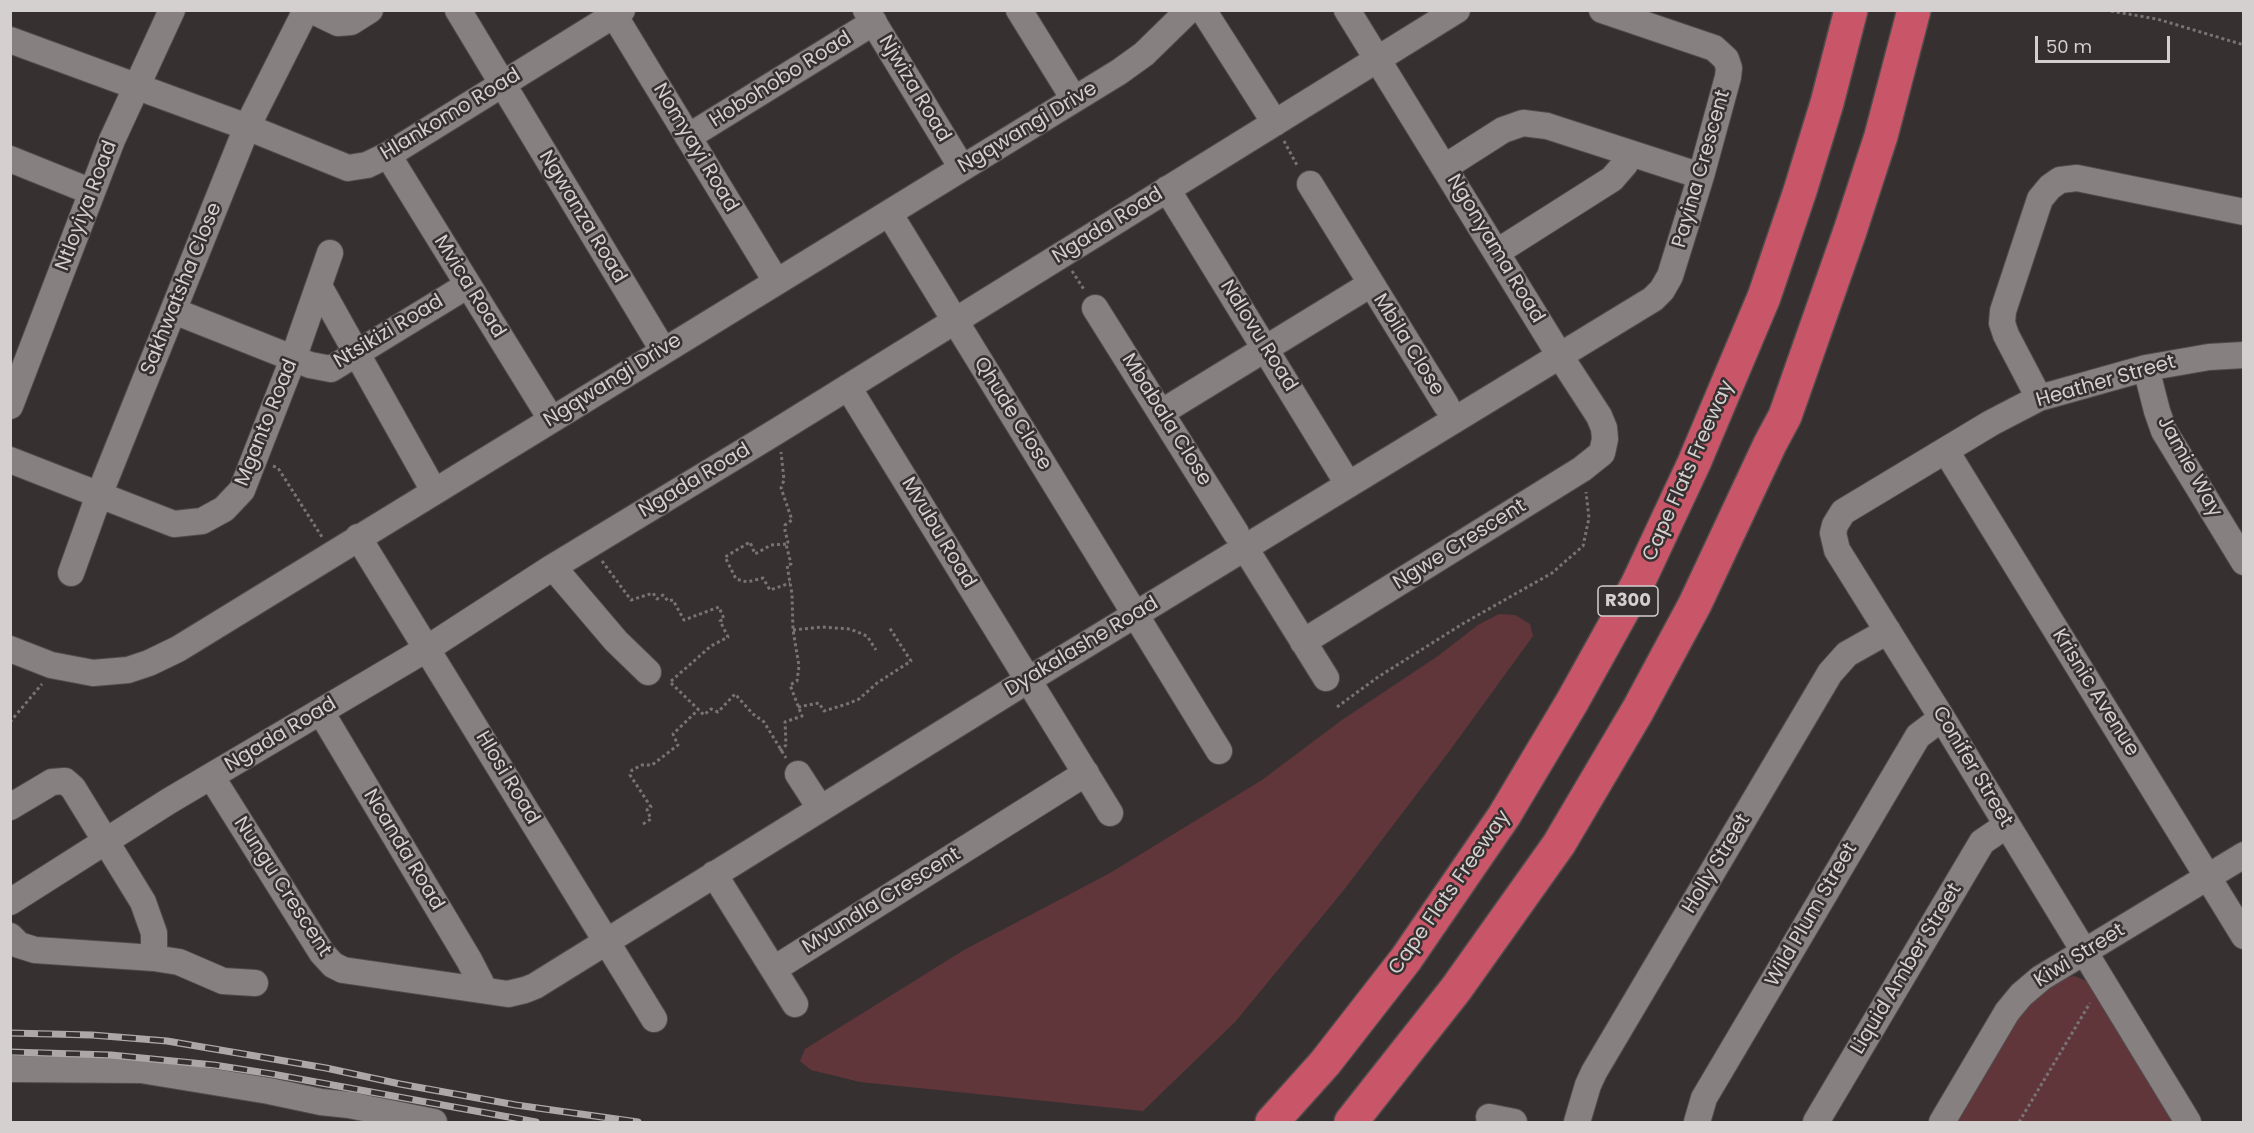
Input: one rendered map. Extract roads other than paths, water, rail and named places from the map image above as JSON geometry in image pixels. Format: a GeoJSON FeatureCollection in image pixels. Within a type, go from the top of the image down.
{"type":"FeatureCollection","features":[{"type":"Feature","properties":{"kind":"highway","name":"Cape Flats Freeway"},"geometry":{"type":"LineString","coordinates":[[1272,1122],[1325,1063],[1406,959],[1504,816],[1572,702],[1637,585],[1695,464],[1764,297],[1807,169],[1851,10]]}},
{"type":"Feature","properties":{"kind":"highway","name":"R300"},"geometry":{"type":"LineString","coordinates":[[1351,1122],[1456,989],[1559,844],[1638,710],[1695,604],[1785,416],[1881,136],[1914,10]]}},
{"type":"Feature","properties":{"kind":"street","name":"Ntloyiya Road"},"geometry":{"type":"LineString","coordinates":[[10,406],[112,140],[172,10]]}},
{"type":"Feature","properties":{"kind":"street","name":"Sakhwatsha Close"},"geometry":{"type":"LineString","coordinates":[[71,573],[99,495],[247,127],[306,10]]}},
{"type":"Feature","properties":{"kind":"street"},"geometry":{"type":"LineString","coordinates":[[311,10],[338,22],[351,22],[370,10]]}},
{"type":"Feature","properties":{"kind":"street","name":"Ngwanza Road"},"geometry":{"type":"LineString","coordinates":[[458,10],[663,350]]}},
{"type":"Feature","properties":{"kind":"street"},"geometry":{"type":"LineString","coordinates":[[1019,10],[1074,99]]}},
{"type":"Feature","properties":{"kind":"street","name":"Ngqwangi Drive"},"geometry":{"type":"LineString","coordinates":[[10,649],[51,664],[93,673],[128,670],[178,649],[1074,99],[1144,54],[1189,10]]}},
{"type":"Feature","properties":{"kind":"street","name":"Ngonyama Road"},"geometry":{"type":"LineString","coordinates":[[1347,10],[1599,416],[1604,428],[1605,439]]}},
{"type":"Feature","properties":{"kind":"street"},"geometry":{"type":"LineString","coordinates":[[1379,60],[1457,10]]}},
{"type":"Feature","properties":{"kind":"street","name":"Payina Crescent"},"geometry":{"type":"LineString","coordinates":[[1560,356],[1653,299],[1662,290],[1670,276],[1701,177],[1728,78],[1726,59],[1714,48],[1602,10]]}},
{"type":"Feature","properties":{"kind":"street","name":"Hlankomo Road"},"geometry":{"type":"LineString","coordinates":[[10,40],[247,127],[348,168],[367,165],[388,155],[616,12]]}},
{"type":"Feature","properties":{"kind":"street","name":"Nomyayi Road"},"geometry":{"type":"LineString","coordinates":[[616,12],[688,137],[776,281]]}},
{"type":"Feature","properties":{"kind":"street","name":"Hobohobo Road"},"geometry":{"type":"LineString","coordinates":[[688,137],[870,16]]}},
{"type":"Feature","properties":{"kind":"street","name":"Njwiza Road"},"geometry":{"type":"LineString","coordinates":[[870,16],[962,168]]}},
{"type":"Feature","properties":{"kind":"street"},"geometry":{"type":"LineString","coordinates":[[1209,19],[1275,123]]}},
{"type":"Feature","properties":{"kind":"street","name":"Ngada Road"},"geometry":{"type":"LineString","coordinates":[[10,902],[211,776],[428,648],[590,544],[1379,60]]}},
{"type":"Feature","properties":{"kind":"street"},"geometry":{"type":"LineString","coordinates":[[1445,167],[1503,130],[1523,123],[1547,126],[1701,177]]}},
{"type":"Feature","properties":{"kind":"street"},"geometry":{"type":"LineString","coordinates":[[1497,252],[1612,179],[1625,164],[1629,153]]}},
{"type":"Feature","properties":{"kind":"street","name":"Mvica Road"},"geometry":{"type":"LineString","coordinates":[[388,155],[551,419]]}},
{"type":"Feature","properties":{"kind":"street"},"geometry":{"type":"LineString","coordinates":[[10,159],[92,192]]}},
{"type":"Feature","properties":{"kind":"street"},"geometry":{"type":"LineString","coordinates":[[2039,398],[2006,336],[2002,323],[2002,311],[2040,200],[2050,187],[2060,180],[2077,178],[2244,212]]}},
{"type":"Feature","properties":{"kind":"street","name":"Mbila Close"},"geometry":{"type":"LineString","coordinates":[[1310,184],[1446,405]]}},
{"type":"Feature","properties":{"kind":"street","name":"Ndlovu Road"},"geometry":{"type":"LineString","coordinates":[[1167,189],[1348,484]]}},
{"type":"Feature","properties":{"kind":"street","name":"Qhude Close"},"geometry":{"type":"LineString","coordinates":[[889,213],[1219,751]]}},
{"type":"Feature","properties":{"kind":"street","name":"Mganto Road"},"geometry":{"type":"LineString","coordinates":[[10,460],[174,524],[202,521],[224,509],[242,490],[293,359],[330,253]]}},
{"type":"Feature","properties":{"kind":"street","name":"Mbila Close"},"geometry":{"type":"LineString","coordinates":[[1162,412],[1371,284]]}},
{"type":"Feature","properties":{"kind":"street","name":"Ntsikizi Road"},"geometry":{"type":"LineString","coordinates":[[174,311],[293,359],[331,369],[468,285]]}},
{"type":"Feature","properties":{"kind":"street"},"geometry":{"type":"LineString","coordinates":[[319,286],[434,491]]}},
{"type":"Feature","properties":{"kind":"street","name":"Mbabala Close"},"geometry":{"type":"LineString","coordinates":[[1095,308],[1240,540]]}},
{"type":"Feature","properties":{"kind":"street","name":"Heather Street"},"geometry":{"type":"LineString","coordinates":[[1946,451],[1990,423],[2039,398],[2146,368],[2210,357],[2244,355]]}},
{"type":"Feature","properties":{"kind":"street","name":"Dyakalashe Road"},"geometry":{"type":"LineString","coordinates":[[607,940],[1135,615],[1240,540],[1348,484],[1560,356]]}},
{"type":"Feature","properties":{"kind":"street","name":"Jamie Way"},"geometry":{"type":"LineString","coordinates":[[2146,368],[2164,431],[2244,562]]}},
{"type":"Feature","properties":{"kind":"street","name":"Mvubu Road"},"geometry":{"type":"LineString","coordinates":[[848,387],[1028,680]]}},
{"type":"Feature","properties":{"kind":"street","name":"Ngwe Crescent"},"geometry":{"type":"LineString","coordinates":[[1303,642],[1582,470],[1602,453],[1605,439]]}},
{"type":"Feature","properties":{"kind":"street","name":"Conifer Street"},"geometry":{"type":"LineString","coordinates":[[1946,451],[1844,512],[1835,525],[1834,542],[2188,1122]]}},
{"type":"Feature","properties":{"kind":"street","name":"Krisnic Avenue"},"geometry":{"type":"LineString","coordinates":[[1946,451],[2244,936]]}},
{"type":"Feature","properties":{"kind":"street","name":"Hlosi Road"},"geometry":{"type":"LineString","coordinates":[[358,537],[654,1019]]}},
{"type":"Feature","properties":{"kind":"street"},"geometry":{"type":"LineString","coordinates":[[1240,540],[1326,678]]}},
{"type":"Feature","properties":{"kind":"street"},"geometry":{"type":"LineString","coordinates":[[553,567],[616,641],[659,677]]}},
{"type":"Feature","properties":{"kind":"street","name":"Holly Street"},"geometry":{"type":"LineString","coordinates":[[1577,1122],[1584,1095],[1594,1072],[1830,673],[1840,660],[1854,649],[1888,632]]}},
{"type":"Feature","properties":{"kind":"street"},"geometry":{"type":"LineString","coordinates":[[1028,680],[1110,813]]}},
{"type":"Feature","properties":{"kind":"street","name":"Ncanda Road"},"geometry":{"type":"LineString","coordinates":[[321,712],[484,989]]}},
{"type":"Feature","properties":{"kind":"street","name":"Wild Plum Street"},"geometry":{"type":"LineString","coordinates":[[1697,1122],[1704,1098],[1918,736],[1942,718]]}},
{"type":"Feature","properties":{"kind":"street","name":"Mvundla Crescent"},"geometry":{"type":"LineString","coordinates":[[774,969],[1086,773]]}},
{"type":"Feature","properties":{"kind":"street"},"geometry":{"type":"LineString","coordinates":[[798,774],[820,808]]}},
{"type":"Feature","properties":{"kind":"street","name":"Nungu Crescent"},"geometry":{"type":"LineString","coordinates":[[211,776],[322,953],[333,965],[343,970],[508,994],[525,990],[607,940]]}},
{"type":"Feature","properties":{"kind":"street"},"geometry":{"type":"LineString","coordinates":[[10,807],[52,782],[65,782],[73,788],[146,910],[154,933],[154,958]]}},
{"type":"Feature","properties":{"kind":"street","name":"Liquid Amber Street"},"geometry":{"type":"LineString","coordinates":[[1816,1122],[1982,842],[2007,825]]}},
{"type":"Feature","properties":{"kind":"street","name":"Kiwi Street"},"geometry":{"type":"LineString","coordinates":[[1941,1122],[2007,1012],[2021,995],[2041,978],[2244,855]]}},
{"type":"Feature","properties":{"kind":"street"},"geometry":{"type":"LineString","coordinates":[[714,874],[795,1004]]}},
{"type":"Feature","properties":{"kind":"street"},"geometry":{"type":"LineString","coordinates":[[10,936],[19,945],[35,950],[154,958],[179,962],[223,981],[255,983]]}},
{"type":"Feature","properties":{"kind":"street"},"geometry":{"type":"LineString","coordinates":[[10,1069],[141,1070],[349,1105],[434,1122]]}},
{"type":"Feature","properties":{"kind":"street"},"geometry":{"type":"LineString","coordinates":[[1489,1117],[1514,1122]]}},
{"type":"Feature","properties":{"kind":"railway"},"geometry":{"type":"LineString","coordinates":[[10,1033],[92,1035],[167,1041],[326,1068],[516,1105],[638,1122]]}},
{"type":"Feature","properties":{"kind":"railway"},"geometry":{"type":"LineString","coordinates":[[10,1052],[111,1055],[214,1065],[536,1122]]}}]}
